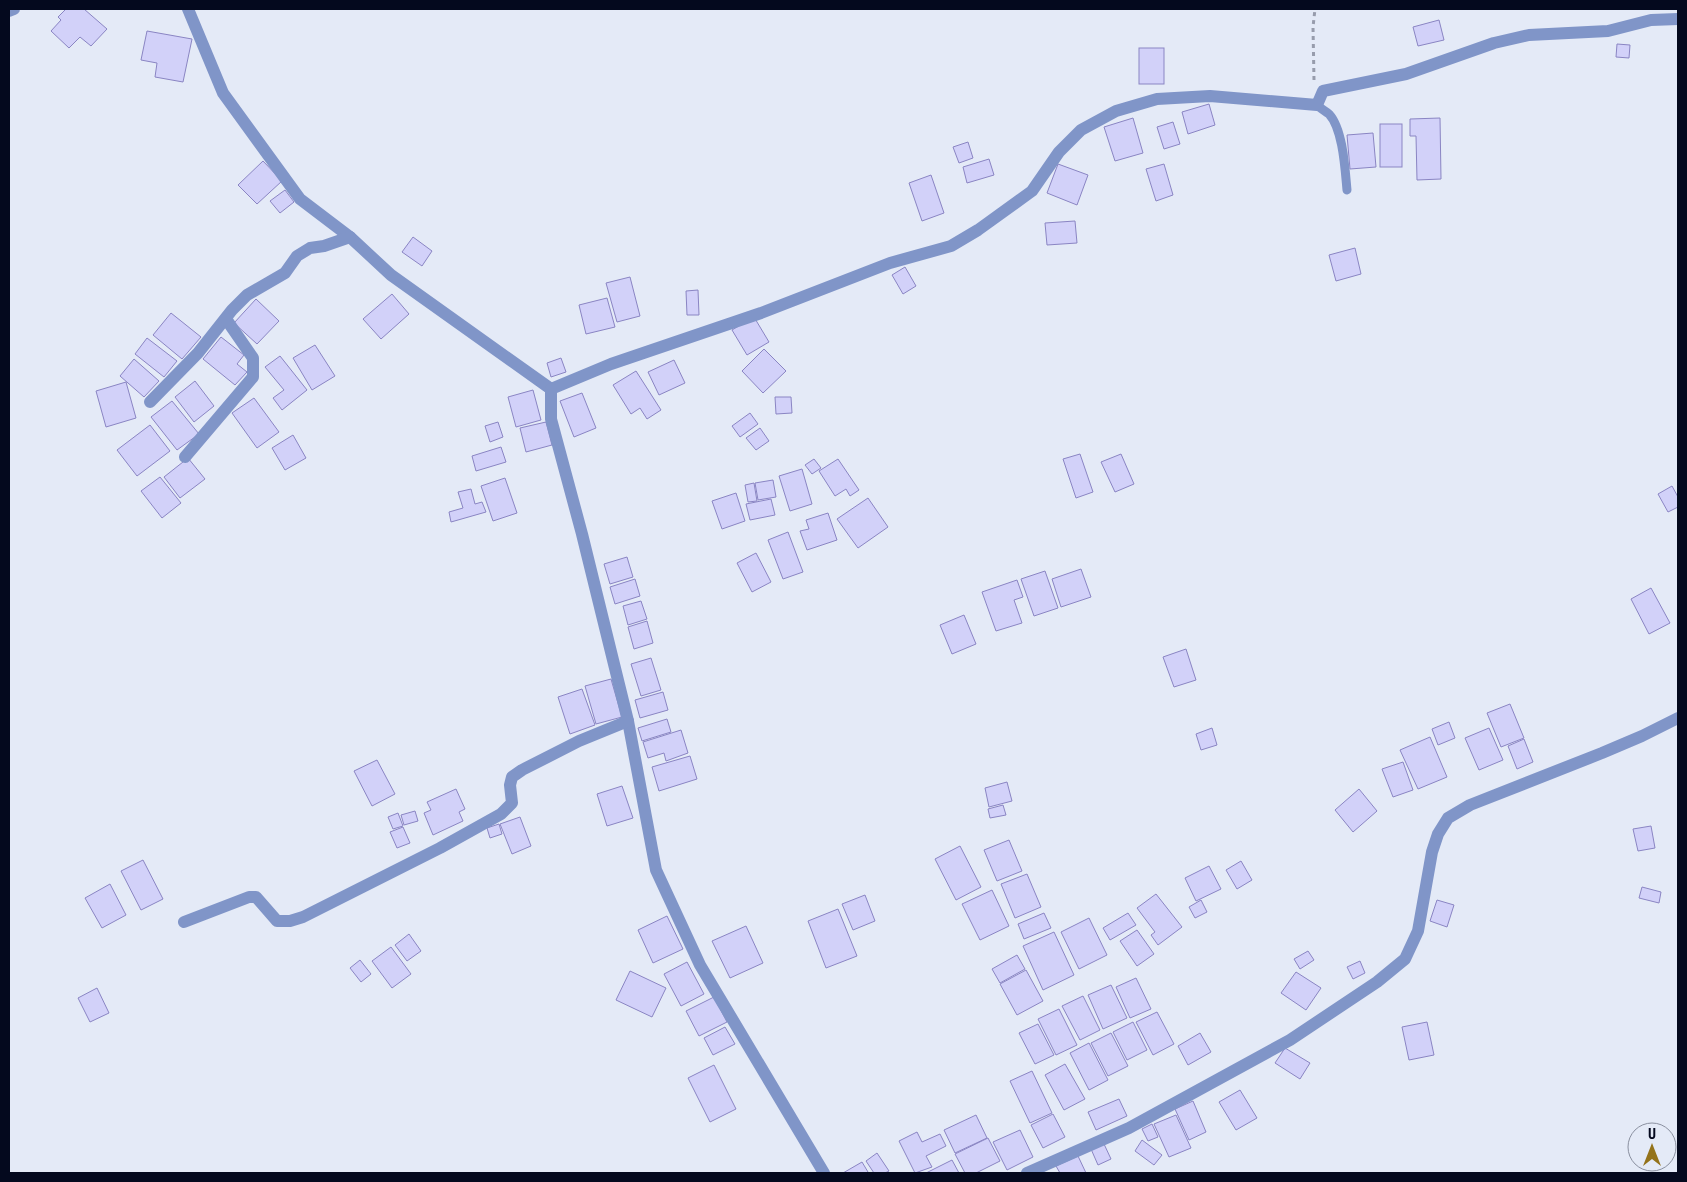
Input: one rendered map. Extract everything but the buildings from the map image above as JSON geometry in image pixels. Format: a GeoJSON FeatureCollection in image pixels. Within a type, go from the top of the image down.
{"type":"FeatureCollection","features":[{"type":"Feature","properties":{"kind":"street"},"geometry":{"type":"LineString","coordinates":[[9,11],[14,9]]}},
{"type":"Feature","properties":{"kind":"street"},"geometry":{"type":"LineString","coordinates":[[188,9],[224,94],[300,198],[350,237],[392,275],[551,389]]}},
{"type":"Feature","properties":{"kind":"street"},"geometry":{"type":"LineString","coordinates":[[551,389],[612,364],[761,313],[890,263],[951,246],[978,230],[1032,191],[1059,152],[1081,130],[1116,111],[1157,99],[1210,96],[1316,104],[1323,90],[1406,74],[1494,43],[1529,35],[1608,31],[1651,20],[1678,19]]}},
{"type":"Feature","properties":{"kind":"street"},"geometry":{"type":"LineString","coordinates":[[150,402],[182,370],[247,295],[285,273],[297,256],[310,248],[324,246],[350,237]]}},
{"type":"Feature","properties":{"kind":"street"},"geometry":{"type":"LineString","coordinates":[[185,457],[253,377],[253,358],[226,319]]}},
{"type":"Feature","properties":{"kind":"street"},"geometry":{"type":"LineString","coordinates":[[551,389],[551,419],[582,534],[628,721],[656,870],[700,965],[824,1173]]}},
{"type":"Feature","properties":{"kind":"street"},"geometry":{"type":"LineString","coordinates":[[1027,1173],[1129,1128],[1290,1040],[1377,982],[1405,959],[1418,931],[1432,852],[1438,834],[1448,818],[1470,805],[1602,754],[1678,718]]}},
{"type":"Feature","properties":{"kind":"street"},"geometry":{"type":"LineString","coordinates":[[184,922],[249,896],[256,896],[277,921],[290,921],[303,917],[440,848],[501,814],[512,803],[510,785],[512,778],[522,770],[579,741],[628,721]]}},
{"type":"Feature","properties":{"kind":"lane"},"geometry":{"type":"LineString","coordinates":[[1316,104],[1330,115],[1339,135],[1347,190]]}},
{"type":"Feature","properties":{"kind":"path"},"geometry":{"type":"LineString","coordinates":[[1315,9],[1312,27],[1316,104]]}}]}
